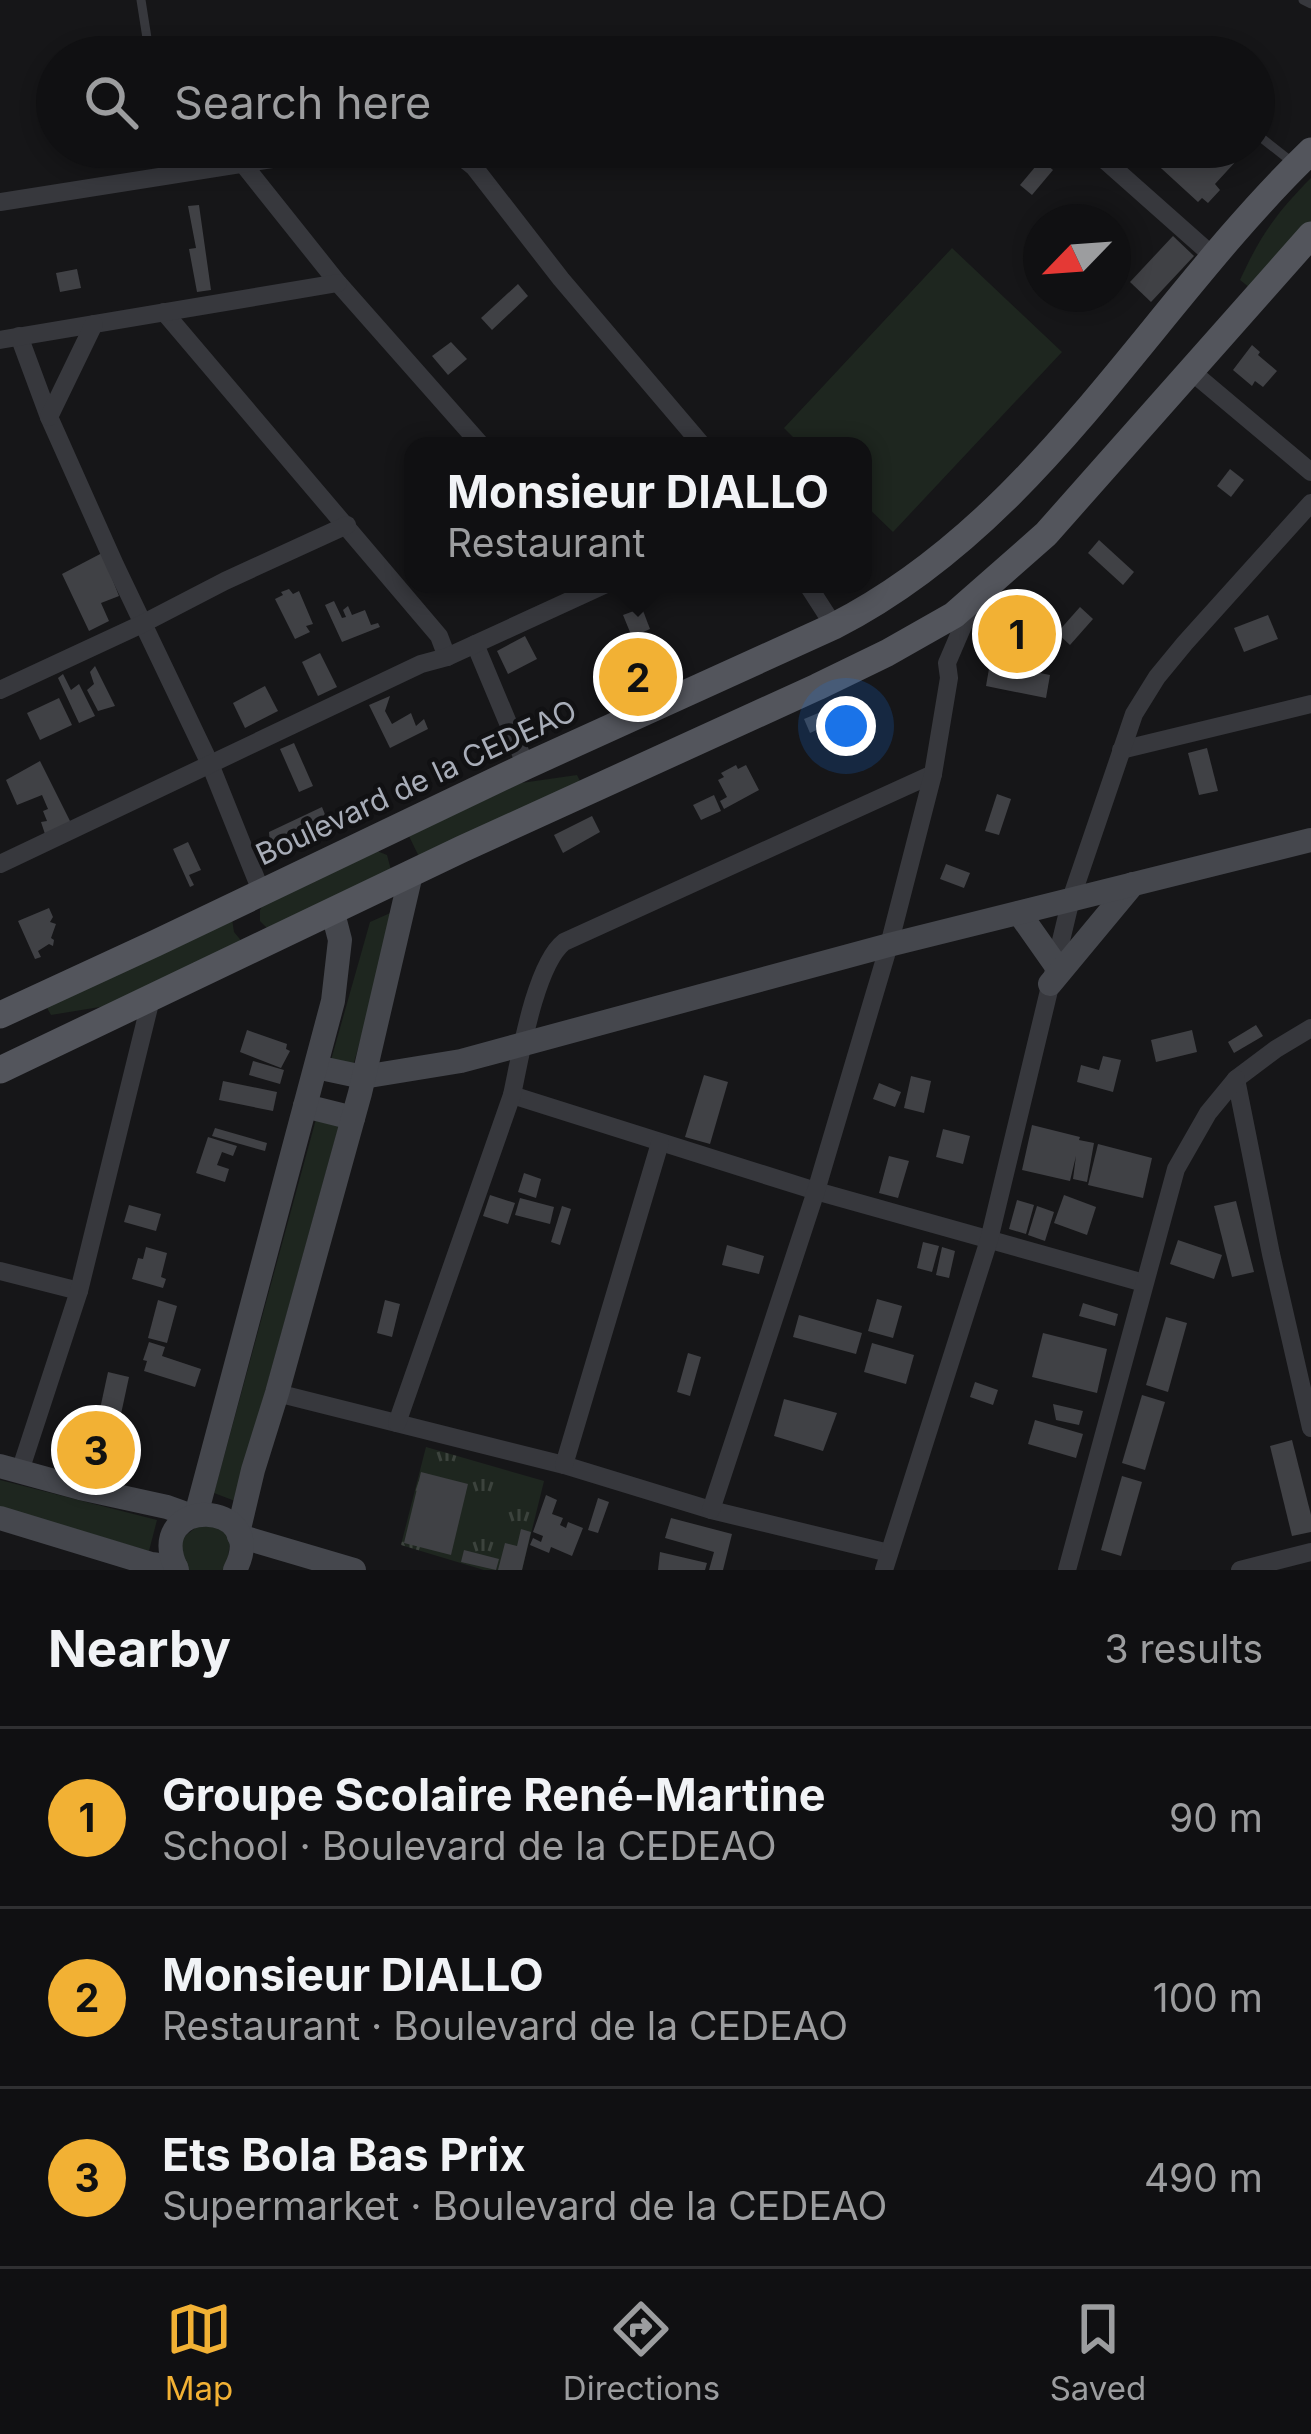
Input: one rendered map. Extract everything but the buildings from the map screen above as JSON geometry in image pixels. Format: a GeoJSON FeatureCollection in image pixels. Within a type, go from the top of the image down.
{"type":"FeatureCollection","features":[{"type":"Feature","properties":{"kind":"main road","name":"Boulevard de la CEDEAO"},"geometry":{"type":"LineString","coordinates":[[0,1015],[834,626],[922,574],[996,508],[1076,423],[1214,257],[1304,158]]}},
{"type":"Feature","properties":{"kind":"main road"},"geometry":{"type":"LineString","coordinates":[[0,1070],[817,687],[954,615],[1046,533],[1311,235]]}},
{"type":"Feature","properties":{"kind":"main road"},"geometry":{"type":"LineString","coordinates":[[384,834],[404,849],[412,874]]}},
{"type":"Feature","properties":{"kind":"main road"},"geometry":{"type":"LineString","coordinates":[[255,894],[246,913],[249,925],[269,943]]}},
{"type":"Feature","properties":{"kind":"street"},"geometry":{"type":"LineString","coordinates":[[0,202],[217,168]]}},
{"type":"Feature","properties":{"kind":"street"},"geometry":{"type":"LineString","coordinates":[[246,168],[338,283],[474,437]]}},
{"type":"Feature","properties":{"kind":"street"},"geometry":{"type":"LineString","coordinates":[[475,168],[561,279],[695,437]]}},
{"type":"Feature","properties":{"kind":"street"},"geometry":{"type":"LineString","coordinates":[[1114,168],[1214,257]]}},
{"type":"Feature","properties":{"kind":"street"},"geometry":{"type":"LineString","coordinates":[[255,894],[210,764],[10,338],[338,283]]}},
{"type":"Feature","properties":{"kind":"street"},"geometry":{"type":"LineString","coordinates":[[164,312],[439,636],[447,657]]}},
{"type":"Feature","properties":{"kind":"street"},"geometry":{"type":"LineString","coordinates":[[49,417],[94,324]]}},
{"type":"Feature","properties":{"kind":"street"},"geometry":{"type":"LineString","coordinates":[[1192,372],[1311,472]]}},
{"type":"Feature","properties":{"kind":"street"},"geometry":{"type":"LineString","coordinates":[[277,1393],[564,1465],[887,1561],[989,1240],[1071,899],[1134,714],[1157,677],[1311,503]]}},
{"type":"Feature","properties":{"kind":"street"},"geometry":{"type":"LineString","coordinates":[[0,690],[347,525]]}},
{"type":"Feature","properties":{"kind":"street"},"geometry":{"type":"LineString","coordinates":[[0,864],[421,664],[447,657],[585,593]]}},
{"type":"Feature","properties":{"kind":"street"},"geometry":{"type":"LineString","coordinates":[[813,593],[834,626]]}},
{"type":"Feature","properties":{"kind":"street"},"geometry":{"type":"LineString","coordinates":[[711,1510],[816,1190],[889,946],[933,774],[949,678],[947,663],[975,598]]}},
{"type":"Feature","properties":{"kind":"street"},"geometry":{"type":"LineString","coordinates":[[917,637],[947,663]]}},
{"type":"Feature","properties":{"kind":"street"},"geometry":{"type":"LineString","coordinates":[[475,644],[526,766]]}},
{"type":"Feature","properties":{"kind":"street"},"geometry":{"type":"LineString","coordinates":[[1120,750],[1311,704]]}},
{"type":"Feature","properties":{"kind":"street"},"geometry":{"type":"LineString","coordinates":[[397,1424],[512,1095],[551,953],[564,942],[933,774]]}},
{"type":"Feature","properties":{"kind":"street"},"geometry":{"type":"LineString","coordinates":[[316,1067],[363,1077],[461,1061],[889,946],[1311,840]]}},
{"type":"Feature","properties":{"kind":"street"},"geometry":{"type":"LineString","coordinates":[[235,1570],[242,1557],[239,1535],[253,1470],[353,1118],[412,874]]}},
{"type":"Feature","properties":{"kind":"street"},"geometry":{"type":"LineString","coordinates":[[1053,974],[1133,884]]}},
{"type":"Feature","properties":{"kind":"street"},"geometry":{"type":"LineString","coordinates":[[194,1516],[333,1001],[340,940],[333,913]]}},
{"type":"Feature","properties":{"kind":"street"},"geometry":{"type":"LineString","coordinates":[[1019,914],[1053,974]]}},
{"type":"Feature","properties":{"kind":"street"},"geometry":{"type":"LineString","coordinates":[[151,999],[79,1291],[10,1469],[194,1516]]}},
{"type":"Feature","properties":{"kind":"street"},"geometry":{"type":"LineString","coordinates":[[1070,1569],[1176,1169],[1208,1113],[1236,1079],[1311,1028]]}},
{"type":"Feature","properties":{"kind":"street"},"geometry":{"type":"LineString","coordinates":[[1236,1079],[1311,1428]]}},
{"type":"Feature","properties":{"kind":"street"},"geometry":{"type":"LineString","coordinates":[[512,1095],[816,1190],[1144,1283]]}},
{"type":"Feature","properties":{"kind":"street"},"geometry":{"type":"LineString","coordinates":[[305,1106],[353,1118]]}},
{"type":"Feature","properties":{"kind":"street"},"geometry":{"type":"LineString","coordinates":[[564,1465],[660,1143]]}},
{"type":"Feature","properties":{"kind":"street"},"geometry":{"type":"LineString","coordinates":[[0,1270],[79,1291]]}},
{"type":"Feature","properties":{"kind":"street"},"geometry":{"type":"LineString","coordinates":[[0,1518],[176,1569],[172,1538],[183,1522],[210,1514],[224,1518],[239,1535],[354,1570]]}},
{"type":"Feature","properties":{"kind":"street"},"geometry":{"type":"LineString","coordinates":[[1240,1570],[1311,1552]]}},
{"type":"Feature","properties":{"kind":"lane"},"geometry":{"type":"LineString","coordinates":[[140,0],[146,36]]}},
{"type":"Feature","properties":{"kind":"lane"},"geometry":{"type":"LineString","coordinates":[[1303,0],[1311,4]]}},
{"type":"Feature","properties":{"kind":"lane"},"geometry":{"type":"LineString","coordinates":[[1275,143],[1304,158]]}},
{"type":"Feature","properties":{"kind":"green space"},"geometry":{"type":"Polygon","coordinates":[[[1311,178],[1311,222],[1250,288],[1240,280],[1255,250],[1311,178]]]}},
{"type":"Feature","properties":{"kind":"green space"},"geometry":{"type":"Polygon","coordinates":[[[952,248],[1062,352],[893,532],[872,512],[872,437],[793,437],[784,428],[952,248]]]}},
{"type":"Feature","properties":{"kind":"green space"},"geometry":{"type":"Polygon","coordinates":[[[577,775],[582,785],[421,861],[409,836],[521,783],[577,775]]]}},
{"type":"Feature","properties":{"kind":"green space"},"geometry":{"type":"Polygon","coordinates":[[[377,851],[387,855],[391,870],[267,928],[260,921],[263,905],[377,851]]]}},
{"type":"Feature","properties":{"kind":"green space"},"geometry":{"type":"Polygon","coordinates":[[[397,910],[353,1066],[331,1060],[370,922],[397,910]]]}},
{"type":"Feature","properties":{"kind":"green space"},"geometry":{"type":"Polygon","coordinates":[[[232,919],[243,943],[112,1005],[51,1015],[46,1006],[232,919]]]}},
{"type":"Feature","properties":{"kind":"green space"},"geometry":{"type":"Polygon","coordinates":[[[316,1119],[339,1125],[235,1501],[214,1493],[316,1119]]]}},
{"type":"Feature","properties":{"kind":"green space"},"geometry":{"type":"Polygon","coordinates":[[[426,1447],[544,1481],[522,1570],[484,1570],[401,1545],[426,1447]]]}},
{"type":"Feature","properties":{"kind":"green space"},"geometry":{"type":"Polygon","coordinates":[[[0,1480],[157,1520],[149,1551],[0,1507],[0,1480]]]}},
{"type":"Feature","properties":{"kind":"green space"},"geometry":{"type":"Polygon","coordinates":[[[204,1521],[231,1536],[226,1570],[187,1570],[180,1540],[204,1521]]]}},
{"type":"Feature","properties":{"kind":"place","name":"Groupe Scolaire René-Martine"},"geometry":{"type":"Point","coordinates":[1017,634]}},
{"type":"Feature","properties":{"kind":"place","name":"Monsieur DIALLO"},"geometry":{"type":"Point","coordinates":[638,677]}},
{"type":"Feature","properties":{"kind":"place","name":"Ets Bola Bas Prix"},"geometry":{"type":"Point","coordinates":[96,1450]}}]}
